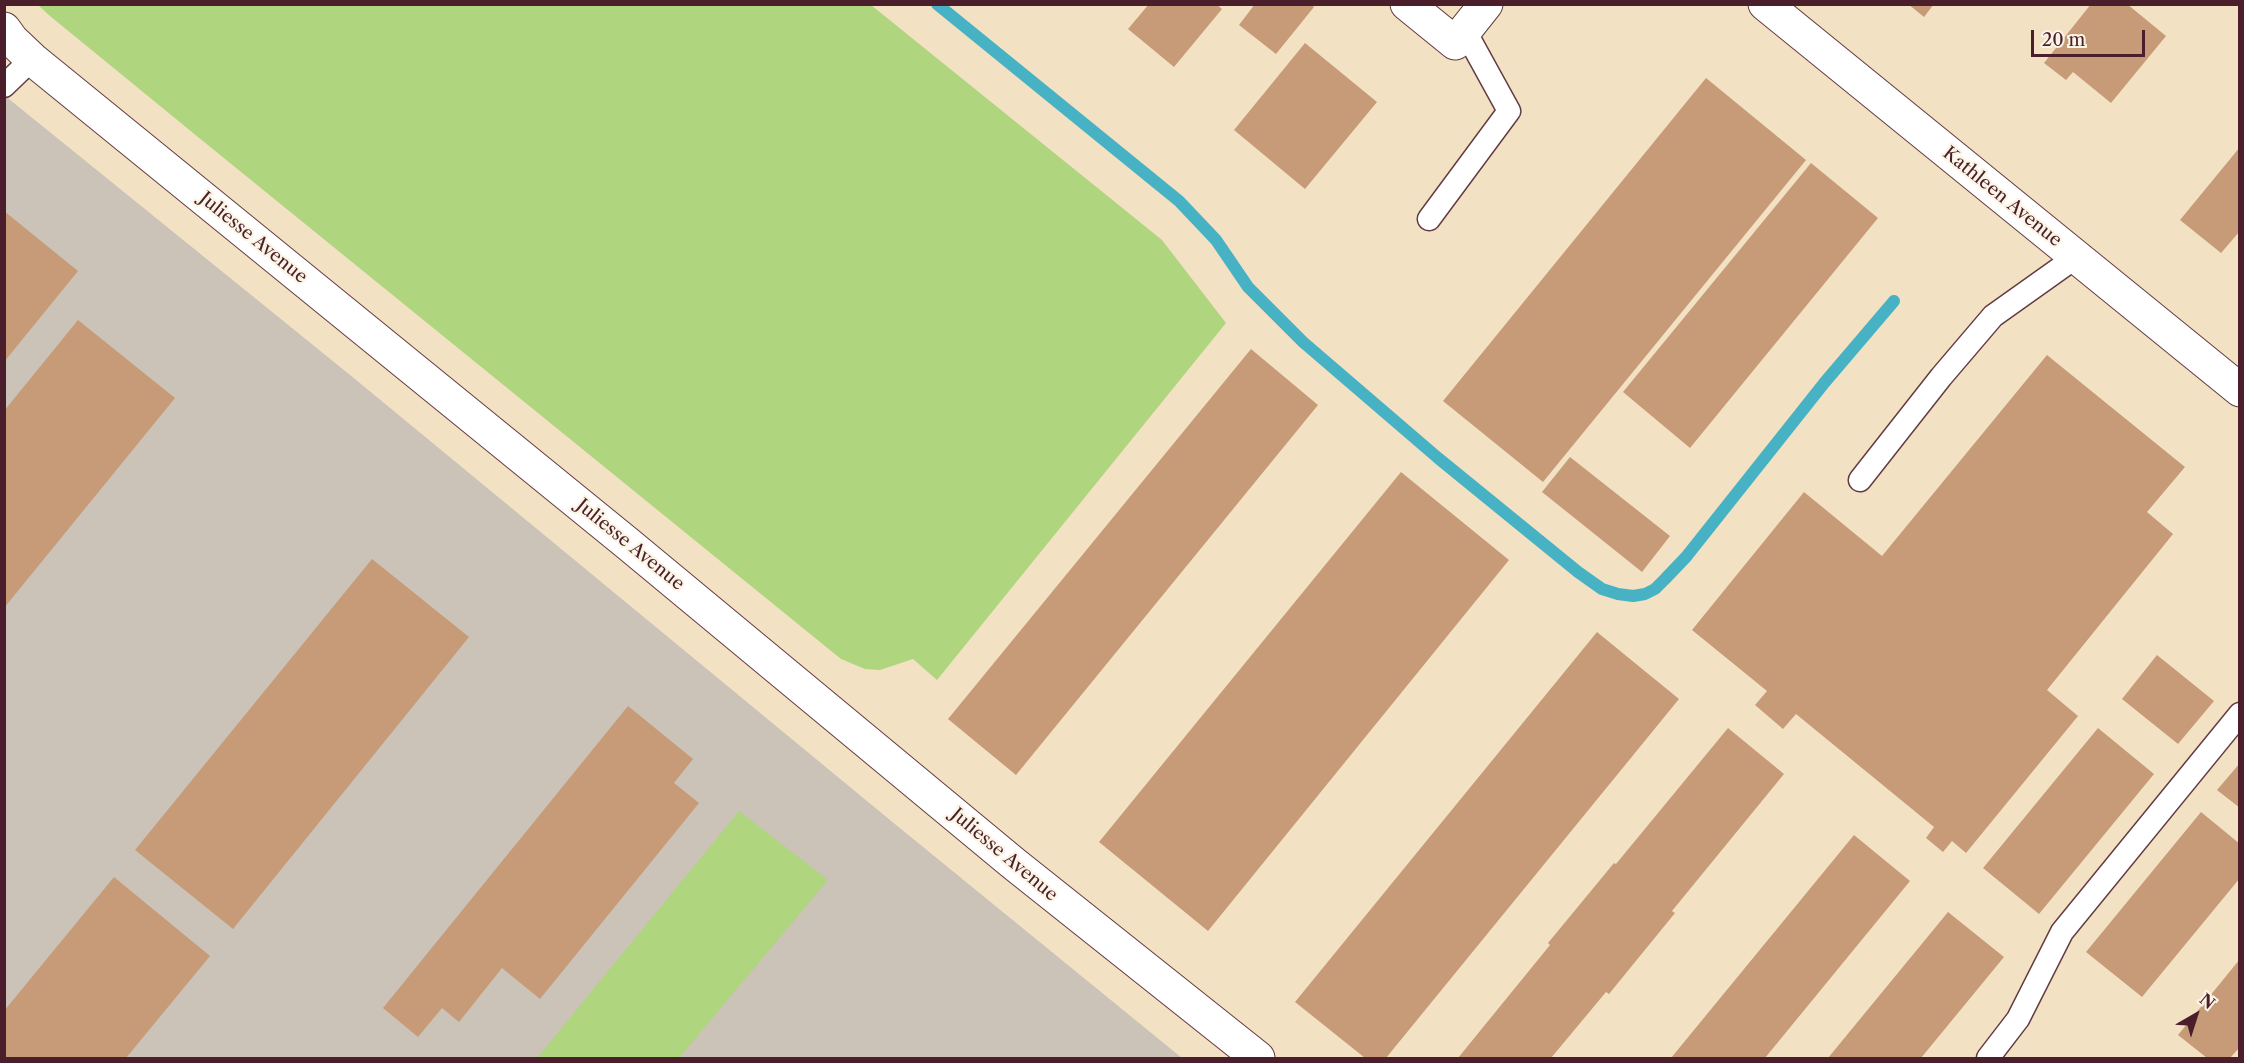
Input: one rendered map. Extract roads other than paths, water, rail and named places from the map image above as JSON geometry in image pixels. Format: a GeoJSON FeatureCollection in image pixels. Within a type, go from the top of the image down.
{"type":"FeatureCollection","features":[{"type":"Feature","properties":{"kind":"street"},"geometry":{"type":"LineString","coordinates":[[1407,4],[1455,43],[1486,4]]}},
{"type":"Feature","properties":{"kind":"street","name":"Kathleen Avenue"},"geometry":{"type":"LineString","coordinates":[[1765,4],[2240,390]]}},
{"type":"Feature","properties":{"kind":"street","name":"Juliesse Avenue"},"geometry":{"type":"LineString","coordinates":[[4,29],[32,59],[637,550],[1013,864],[1258,1059]]}},
{"type":"Feature","properties":{"kind":"lane"},"geometry":{"type":"LineString","coordinates":[[1429,219],[1509,111],[1465,31]]}},
{"type":"Feature","properties":{"kind":"lane"},"geometry":{"type":"LineString","coordinates":[[4,86],[32,59]]}},
{"type":"Feature","properties":{"kind":"lane"},"geometry":{"type":"LineString","coordinates":[[1860,480],[1941,377],[1993,316],[2076,257]]}},
{"type":"Feature","properties":{"kind":"lane"},"geometry":{"type":"LineString","coordinates":[[1988,1059],[2018,1019],[2062,932],[2240,714]]}},
{"type":"Feature","properties":{"kind":"waterway"},"geometry":{"type":"LineString","coordinates":[[937,4],[1179,201],[1216,240],[1248,287],[1303,342],[1438,458],[1578,572],[1602,589],[1618,594],[1633,596],[1655,589],[1686,557],[1825,382],[1894,301]]}}]}
